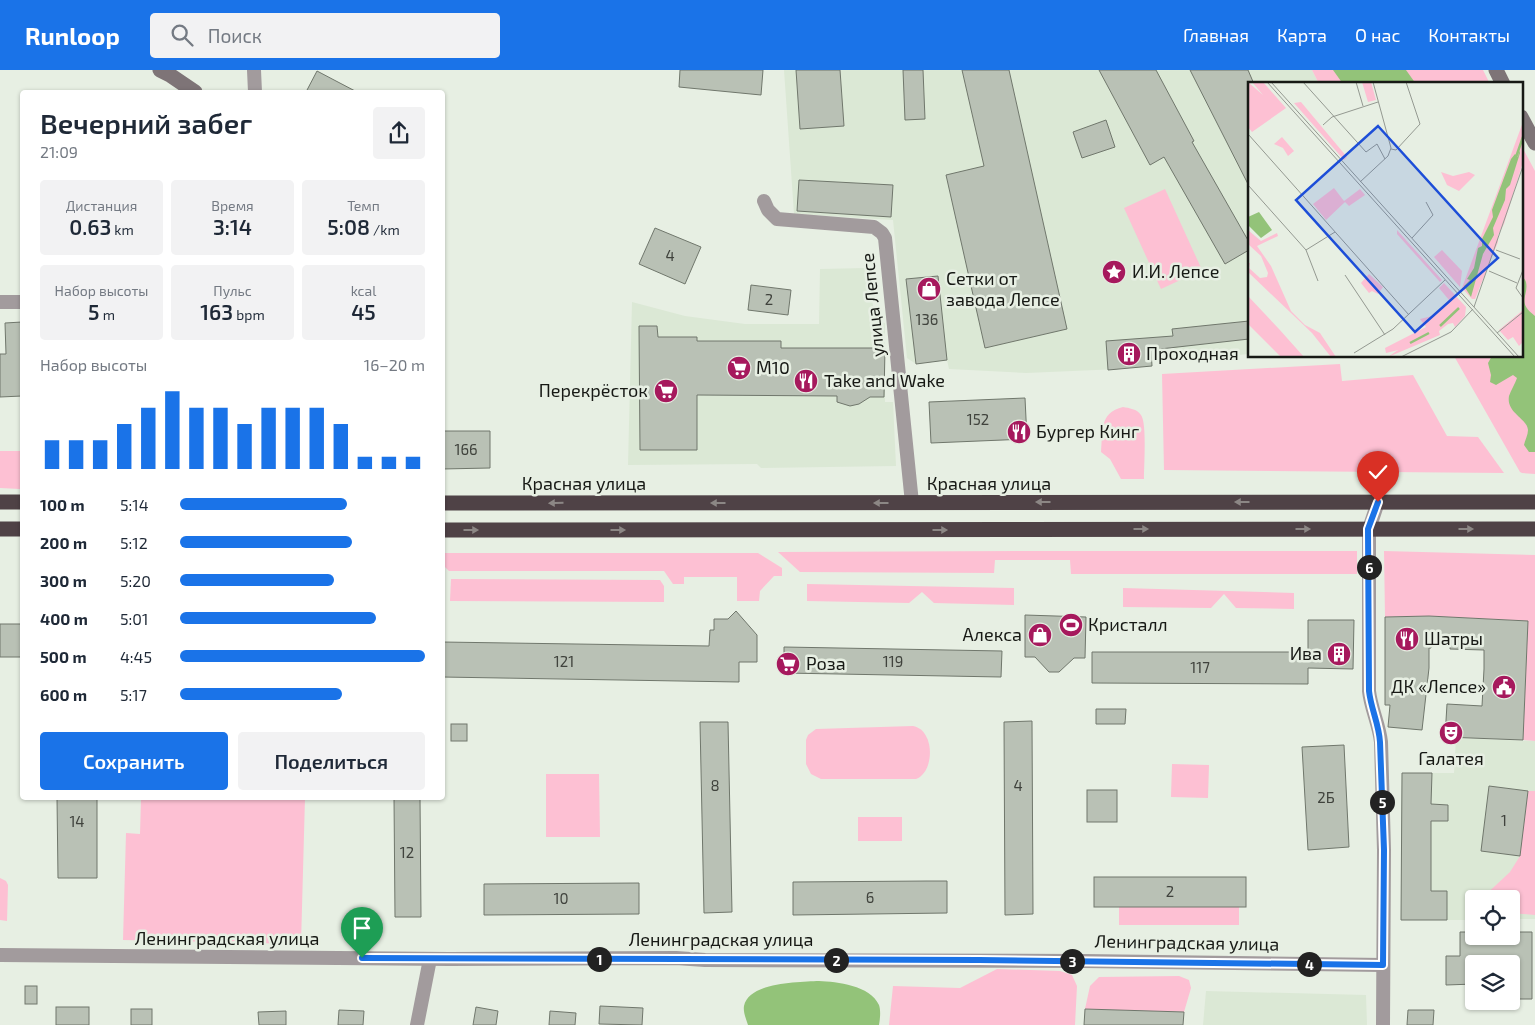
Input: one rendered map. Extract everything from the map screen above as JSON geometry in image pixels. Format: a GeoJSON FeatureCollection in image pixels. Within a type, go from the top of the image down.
{"type":"FeatureCollection","features":[{"type":"Feature","properties":{"kind":"highway"},"geometry":{"type":"LineString","coordinates":[[0,502],[20,502]]}},
{"type":"Feature","properties":{"kind":"highway","name":"Красная улица"},"geometry":{"type":"LineString","coordinates":[[445,503],[1535,502]]}},
{"type":"Feature","properties":{"kind":"highway"},"geometry":{"type":"LineString","coordinates":[[0,529],[20,529]]}},
{"type":"Feature","properties":{"kind":"highway"},"geometry":{"type":"LineString","coordinates":[[445,530],[1535,529]]}},
{"type":"Feature","properties":{"kind":"street"},"geometry":{"type":"LineString","coordinates":[[160,70],[192,90]]}},
{"type":"Feature","properties":{"kind":"street"},"geometry":{"type":"LineString","coordinates":[[254,70],[255,90]]}},
{"type":"Feature","properties":{"kind":"street"},"geometry":{"type":"LineString","coordinates":[[1496,70],[1502,82]]}},
{"type":"Feature","properties":{"kind":"street"},"geometry":{"type":"LineString","coordinates":[[1522,120],[1535,143]]}},
{"type":"Feature","properties":{"kind":"street","name":"улица Лепсе"},"geometry":{"type":"LineString","coordinates":[[764,201],[768,210],[777,219],[874,227],[885,238],[912,503]]}},
{"type":"Feature","properties":{"kind":"street"},"geometry":{"type":"LineString","coordinates":[[0,302],[20,302]]}},
{"type":"Feature","properties":{"kind":"street"},"geometry":{"type":"LineString","coordinates":[[1378,502],[1368,529],[1369,691],[1370,704],[1380,731],[1381,749],[1384,850],[1383,1025]]}},
{"type":"Feature","properties":{"kind":"street","name":"Ленинградская улица"},"geometry":{"type":"LineString","coordinates":[[0,955],[430,959],[979,960],[1383,965]]}},
{"type":"Feature","properties":{"kind":"street"},"geometry":{"type":"LineString","coordinates":[[417,1025],[430,959]]}},
{"type":"Feature","properties":{"kind":"shaded area"},"geometry":{"type":"Polygon","coordinates":[[[784,70],[1312,70],[1318,82],[1248,82],[1248,354],[1175,361],[1174,347],[1150,338],[1152,366],[1026,373],[949,369],[947,360],[916,364],[907,358],[893,220],[794,214],[784,70]]]}},
{"type":"Feature","properties":{"kind":"shaded area"},"geometry":{"type":"Polygon","coordinates":[[[1312,70],[1483,70],[1489,82],[1318,82],[1312,70]]]}},
{"type":"Feature","properties":{"kind":"shaded area"},"geometry":{"type":"Polygon","coordinates":[[[1333,70],[1406,70],[1415,82],[1342,82],[1333,70]]]}},
{"type":"Feature","properties":{"kind":"shaded area"},"geometry":{"type":"Polygon","coordinates":[[[1522,147],[1535,171],[1535,474],[1520,472],[1455,358],[1522,358],[1522,147]]]}},
{"type":"Feature","properties":{"kind":"shaded area"},"geometry":{"type":"Polygon","coordinates":[[[1165,189],[1202,270],[1161,289],[1124,208],[1165,189]]]}},
{"type":"Feature","properties":{"kind":"shaded area"},"geometry":{"type":"Polygon","coordinates":[[[866,268],[876,322],[885,323],[885,402],[893,402],[896,466],[761,468],[757,464],[628,465],[632,302],[685,316],[745,324],[819,324],[820,269],[866,268]]]}},
{"type":"Feature","properties":{"kind":"shaded area"},"geometry":{"type":"Polygon","coordinates":[[[1522,276],[1526,282],[1524,299],[1526,307],[1535,316],[1535,452],[1529,452],[1524,445],[1528,432],[1527,426],[1513,411],[1509,402],[1509,396],[1517,378],[1513,375],[1496,385],[1490,382],[1491,375],[1488,363],[1491,358],[1522,358],[1522,276]]]}},
{"type":"Feature","properties":{"kind":"shaded area"},"geometry":{"type":"Polygon","coordinates":[[[1340,364],[1342,381],[1413,375],[1447,436],[1478,437],[1504,473],[1164,470],[1162,374],[1340,364]]]}},
{"type":"Feature","properties":{"kind":"shaded area"},"geometry":{"type":"Polygon","coordinates":[[[1123,407],[1137,411],[1143,420],[1145,435],[1144,479],[1121,479],[1110,459],[1101,452],[1106,418],[1115,410],[1123,407]]]}},
{"type":"Feature","properties":{"kind":"shaded area"},"geometry":{"type":"Polygon","coordinates":[[[0,451],[20,451],[20,489],[0,488],[0,451]]]}},
{"type":"Feature","properties":{"kind":"shaded area"},"geometry":{"type":"Polygon","coordinates":[[[1357,551],[1357,574],[1071,574],[1070,560],[995,560],[994,573],[800,572],[778,552],[1357,551]]]}},
{"type":"Feature","properties":{"kind":"shaded area"},"geometry":{"type":"Polygon","coordinates":[[[1384,551],[1535,555],[1535,741],[1523,740],[1528,621],[1429,616],[1385,617],[1384,551]]]}},
{"type":"Feature","properties":{"kind":"shaded area"},"geometry":{"type":"Polygon","coordinates":[[[445,553],[758,553],[782,568],[782,576],[774,576],[760,591],[759,601],[737,601],[737,577],[684,577],[684,584],[673,584],[664,571],[449,571],[445,567],[445,553]]]}},
{"type":"Feature","properties":{"kind":"shaded area"},"geometry":{"type":"Polygon","coordinates":[[[451,579],[660,580],[664,586],[664,602],[450,601],[451,579]]]}},
{"type":"Feature","properties":{"kind":"shaded area"},"geometry":{"type":"Polygon","coordinates":[[[807,584],[1014,588],[1014,605],[934,603],[922,592],[909,603],[807,601],[807,584]]]}},
{"type":"Feature","properties":{"kind":"shaded area"},"geometry":{"type":"Polygon","coordinates":[[[1123,588],[1294,593],[1294,609],[1236,608],[1224,594],[1211,608],[1123,607],[1123,588]]]}},
{"type":"Feature","properties":{"kind":"shaded area"},"geometry":{"type":"Polygon","coordinates":[[[913,726],[920,729],[925,735],[930,751],[927,768],[916,779],[821,779],[811,774],[806,764],[806,740],[808,735],[816,729],[913,726]]]}},
{"type":"Feature","properties":{"kind":"shaded area"},"geometry":{"type":"Polygon","coordinates":[[[1456,738],[1535,741],[1535,919],[1520,919],[1520,890],[1465,890],[1465,920],[1401,920],[1402,773],[1454,773],[1456,738]]]}},
{"type":"Feature","properties":{"kind":"shaded area"},"geometry":{"type":"Polygon","coordinates":[[[1172,764],[1209,765],[1208,798],[1171,797],[1172,764]]]}},
{"type":"Feature","properties":{"kind":"shaded area"},"geometry":{"type":"Polygon","coordinates":[[[546,774],[599,774],[600,837],[546,837],[546,774]]]}},
{"type":"Feature","properties":{"kind":"shaded area"},"geometry":{"type":"Polygon","coordinates":[[[1528,791],[1535,791],[1535,915],[1520,914],[1520,890],[1491,890],[1510,872],[1520,856],[1528,791]]]}},
{"type":"Feature","properties":{"kind":"shaded area"},"geometry":{"type":"Polygon","coordinates":[[[141,800],[305,800],[301,944],[123,940],[126,833],[140,834],[141,800]]]}},
{"type":"Feature","properties":{"kind":"shaded area"},"geometry":{"type":"Polygon","coordinates":[[[858,817],[902,817],[902,841],[858,841],[858,817]]]}},
{"type":"Feature","properties":{"kind":"shaded area"},"geometry":{"type":"Polygon","coordinates":[[[0,878],[6,881],[8,885],[7,921],[0,920],[0,878]]]}},
{"type":"Feature","properties":{"kind":"shaded area"},"geometry":{"type":"Polygon","coordinates":[[[1119,907],[1239,907],[1239,925],[1119,925],[1119,907]]]}},
{"type":"Feature","properties":{"kind":"shaded area"},"geometry":{"type":"Polygon","coordinates":[[[997,969],[1060,971],[1072,975],[1077,986],[1075,1025],[889,1025],[893,986],[960,988],[997,969]]]}},
{"type":"Feature","properties":{"kind":"shaded area"},"geometry":{"type":"Polygon","coordinates":[[[1179,976],[1189,980],[1191,988],[1184,1012],[1085,1009],[1090,986],[1099,977],[1179,976]]]}},
{"type":"Feature","properties":{"kind":"shaded area"},"geometry":{"type":"Polygon","coordinates":[[[819,981],[852,986],[861,989],[875,998],[879,1005],[879,1025],[748,1025],[744,1006],[748,998],[755,992],[776,985],[819,981]]]}},
{"type":"Feature","properties":{"kind":"shaded area"},"geometry":{"type":"Polygon","coordinates":[[[1206,991],[1366,995],[1367,1025],[1203,1025],[1206,991]]]}},
{"type":"Feature","properties":{"kind":"building"},"geometry":{"type":"Polygon","coordinates":[[[680,70],[763,70],[761,95],[679,87],[680,70]]]}},
{"type":"Feature","properties":{"kind":"building"},"geometry":{"type":"Polygon","coordinates":[[[796,70],[840,70],[844,126],[800,129],[796,70]]]}},
{"type":"Feature","properties":{"kind":"building"},"geometry":{"type":"Polygon","coordinates":[[[903,70],[923,70],[925,119],[905,120],[903,70]]]}},
{"type":"Feature","properties":{"kind":"building"},"geometry":{"type":"Polygon","coordinates":[[[962,70],[1009,70],[1067,329],[985,348],[946,175],[984,166],[962,70]]]}},
{"type":"Feature","properties":{"kind":"building"},"geometry":{"type":"Polygon","coordinates":[[[1099,70],[1156,70],[1194,141],[1192,142],[1248,240],[1248,251],[1225,264],[1164,157],[1150,165],[1099,70]]]}},
{"type":"Feature","properties":{"kind":"building"},"geometry":{"type":"Polygon","coordinates":[[[1190,70],[1248,70],[1253,82],[1248,82],[1248,184],[1190,70]]]}},
{"type":"Feature","properties":{"kind":"building"},"geometry":{"type":"Polygon","coordinates":[[[317,71],[353,90],[307,90],[317,71]]]}},
{"type":"Feature","properties":{"kind":"building"},"geometry":{"type":"Polygon","coordinates":[[[1106,120],[1115,147],[1082,158],[1073,132],[1106,120]]]}},
{"type":"Feature","properties":{"kind":"building"},"geometry":{"type":"Polygon","coordinates":[[[799,180],[893,185],[891,217],[797,211],[799,180]]]}},
{"type":"Feature","properties":{"kind":"building"},"geometry":{"type":"Polygon","coordinates":[[[655,228],[701,247],[685,284],[639,264],[655,228]]]}},
{"type":"Feature","properties":{"kind":"building"},"geometry":{"type":"Polygon","coordinates":[[[938,276],[947,360],[916,364],[906,279],[938,276]]]}},
{"type":"Feature","properties":{"kind":"building"},"geometry":{"type":"Polygon","coordinates":[[[751,285],[791,290],[788,315],[748,310],[751,285]]]}},
{"type":"Feature","properties":{"kind":"building"},"geometry":{"type":"Polygon","coordinates":[[[1248,321],[1248,339],[1151,350],[1152,366],[1108,370],[1106,341],[1173,336],[1172,329],[1248,321]]]}},
{"type":"Feature","properties":{"kind":"building"},"geometry":{"type":"Polygon","coordinates":[[[20,322],[20,396],[0,397],[0,354],[6,354],[5,323],[20,322]]]}},
{"type":"Feature","properties":{"kind":"building"},"geometry":{"type":"Polygon","coordinates":[[[639,326],[657,326],[658,337],[697,337],[697,341],[781,341],[781,348],[885,348],[884,397],[870,397],[859,404],[850,406],[837,402],[837,396],[697,395],[697,450],[640,450],[639,326]]]}},
{"type":"Feature","properties":{"kind":"building"},"geometry":{"type":"Polygon","coordinates":[[[1025,398],[1027,439],[931,443],[929,402],[1025,398]]]}},
{"type":"Feature","properties":{"kind":"building"},"geometry":{"type":"Polygon","coordinates":[[[445,431],[490,431],[490,468],[445,469],[445,431]]]}},
{"type":"Feature","properties":{"kind":"building"},"geometry":{"type":"Polygon","coordinates":[[[736,611],[757,635],[757,662],[739,662],[739,682],[445,677],[445,642],[709,646],[710,630],[714,630],[714,619],[728,619],[736,611]]]}},
{"type":"Feature","properties":{"kind":"building"},"geometry":{"type":"Polygon","coordinates":[[[1025,615],[1086,617],[1085,658],[1074,658],[1059,672],[1049,672],[1035,657],[1025,657],[1025,615]]]}},
{"type":"Feature","properties":{"kind":"building"},"geometry":{"type":"Polygon","coordinates":[[[1429,616],[1528,621],[1523,740],[1445,737],[1447,704],[1482,706],[1484,669],[1484,650],[1450,649],[1450,642],[1432,641],[1431,648],[1429,648],[1429,668],[1422,730],[1388,727],[1390,705],[1385,705],[1385,617],[1429,616]]]}},
{"type":"Feature","properties":{"kind":"building"},"geometry":{"type":"Polygon","coordinates":[[[1308,620],[1354,620],[1353,669],[1308,668],[1308,684],[1092,683],[1092,652],[1308,652],[1308,620]]]}},
{"type":"Feature","properties":{"kind":"building"},"geometry":{"type":"Polygon","coordinates":[[[0,624],[20,624],[20,657],[0,657],[0,624]]]}},
{"type":"Feature","properties":{"kind":"building"},"geometry":{"type":"Polygon","coordinates":[[[784,647],[1002,651],[1001,677],[784,673],[784,647]]]}},
{"type":"Feature","properties":{"kind":"building"},"geometry":{"type":"Polygon","coordinates":[[[1096,709],[1126,709],[1125,724],[1096,724],[1096,709]]]}},
{"type":"Feature","properties":{"kind":"building"},"geometry":{"type":"Polygon","coordinates":[[[1032,721],[1033,914],[1005,915],[1004,722],[1032,721]]]}},
{"type":"Feature","properties":{"kind":"building"},"geometry":{"type":"Polygon","coordinates":[[[700,722],[728,722],[732,912],[704,913],[700,722]]]}},
{"type":"Feature","properties":{"kind":"building"},"geometry":{"type":"Polygon","coordinates":[[[451,724],[467,724],[467,741],[451,741],[451,724]]]}},
{"type":"Feature","properties":{"kind":"building"},"geometry":{"type":"Polygon","coordinates":[[[1344,745],[1349,847],[1308,850],[1302,747],[1344,745]]]}},
{"type":"Feature","properties":{"kind":"building"},"geometry":{"type":"Polygon","coordinates":[[[1402,773],[1432,773],[1431,804],[1448,805],[1448,821],[1431,821],[1431,891],[1447,891],[1447,920],[1401,920],[1402,773]]]}},
{"type":"Feature","properties":{"kind":"building"},"geometry":{"type":"Polygon","coordinates":[[[1489,786],[1528,791],[1520,856],[1481,851],[1489,786]]]}},
{"type":"Feature","properties":{"kind":"building"},"geometry":{"type":"Polygon","coordinates":[[[1087,790],[1117,790],[1117,822],[1087,822],[1087,790]]]}},
{"type":"Feature","properties":{"kind":"building"},"geometry":{"type":"Polygon","coordinates":[[[57,800],[97,800],[97,878],[58,878],[57,800]]]}},
{"type":"Feature","properties":{"kind":"building"},"geometry":{"type":"Polygon","coordinates":[[[394,800],[420,800],[421,917],[395,917],[394,800]]]}},
{"type":"Feature","properties":{"kind":"building"},"geometry":{"type":"Polygon","coordinates":[[[1094,877],[1246,877],[1246,907],[1094,907],[1094,877]]]}},
{"type":"Feature","properties":{"kind":"building"},"geometry":{"type":"Polygon","coordinates":[[[947,881],[947,913],[793,915],[793,882],[947,881]]]}},
{"type":"Feature","properties":{"kind":"building"},"geometry":{"type":"Polygon","coordinates":[[[639,883],[639,914],[484,915],[484,884],[639,883]]]}},
{"type":"Feature","properties":{"kind":"building"},"geometry":{"type":"Polygon","coordinates":[[[1460,932],[1465,932],[1465,945],[1520,945],[1520,932],[1532,932],[1532,999],[1520,999],[1520,955],[1465,955],[1465,984],[1446,985],[1446,956],[1460,956],[1460,932]]]}},
{"type":"Feature","properties":{"kind":"building"},"geometry":{"type":"Polygon","coordinates":[[[25,986],[37,986],[37,1004],[25,1004],[25,986]]]}},
{"type":"Feature","properties":{"kind":"building"},"geometry":{"type":"Polygon","coordinates":[[[600,1006],[643,1008],[642,1025],[599,1024],[600,1006]]]}},
{"type":"Feature","properties":{"kind":"building"},"geometry":{"type":"Polygon","coordinates":[[[56,1007],[89,1007],[89,1025],[56,1025],[56,1007]]]}},
{"type":"Feature","properties":{"kind":"building"},"geometry":{"type":"Polygon","coordinates":[[[476,1007],[498,1011],[496,1025],[473,1025],[476,1007]]]}},
{"type":"Feature","properties":{"kind":"building"},"geometry":{"type":"Polygon","coordinates":[[[131,1009],[152,1009],[152,1025],[131,1025],[131,1009]]]}},
{"type":"Feature","properties":{"kind":"building"},"geometry":{"type":"Polygon","coordinates":[[[1085,1009],[1184,1012],[1183,1025],[1084,1025],[1085,1009]]]}},
{"type":"Feature","properties":{"kind":"building"},"geometry":{"type":"Polygon","coordinates":[[[339,1010],[364,1011],[363,1025],[338,1025],[339,1010]]]}},
{"type":"Feature","properties":{"kind":"building"},"geometry":{"type":"Polygon","coordinates":[[[1408,1010],[1434,1010],[1433,1025],[1407,1025],[1408,1010]]]}},
{"type":"Feature","properties":{"kind":"building"},"geometry":{"type":"Polygon","coordinates":[[[286,1011],[286,1025],[259,1025],[258,1012],[286,1011]]]}},
{"type":"Feature","properties":{"kind":"building"},"geometry":{"type":"Polygon","coordinates":[[[550,1011],[576,1013],[575,1025],[549,1025],[550,1011]]]}},
{"type":"Feature","properties":{"kind":"place","name":"И.И. Лепсе"},"geometry":{"type":"Point","coordinates":[1114,272]}},
{"type":"Feature","properties":{"kind":"place","name":"Сетки от завода Лепсе"},"geometry":{"type":"Point","coordinates":[929,289]}},
{"type":"Feature","properties":{"kind":"place","name":"Проходная"},"geometry":{"type":"Point","coordinates":[1129,354]}},
{"type":"Feature","properties":{"kind":"place","name":"М10"},"geometry":{"type":"Point","coordinates":[739,368]}},
{"type":"Feature","properties":{"kind":"place","name":"Take and Wake"},"geometry":{"type":"Point","coordinates":[806,381]}},
{"type":"Feature","properties":{"kind":"place","name":"Перекрёсток"},"geometry":{"type":"Point","coordinates":[666,391]}},
{"type":"Feature","properties":{"kind":"place","name":"Бургер Кинг"},"geometry":{"type":"Point","coordinates":[1019,432]}},
{"type":"Feature","properties":{"kind":"place","name":"Кристалл"},"geometry":{"type":"Point","coordinates":[1071,625]}},
{"type":"Feature","properties":{"kind":"place","name":"Алекса"},"geometry":{"type":"Point","coordinates":[1040,635]}},
{"type":"Feature","properties":{"kind":"place","name":"Шатры"},"geometry":{"type":"Point","coordinates":[1407,639]}},
{"type":"Feature","properties":{"kind":"place","name":"Ива"},"geometry":{"type":"Point","coordinates":[1339,654]}},
{"type":"Feature","properties":{"kind":"place","name":"Роза"},"geometry":{"type":"Point","coordinates":[788,664]}},
{"type":"Feature","properties":{"kind":"place","name":"ДК «Лепсе»"},"geometry":{"type":"Point","coordinates":[1504,687]}},
{"type":"Feature","properties":{"kind":"place","name":"Галатея"},"geometry":{"type":"Point","coordinates":[1451,733]}},
{"type":"Feature","properties":{"kind":"route"},"geometry":{"type":"LineString","coordinates":[[362,958],[890,959],[1383,965],[1384,850],[1380,731],[1370,704],[1369,691],[1370,586],[1368,529],[1378,502]]}}]}
